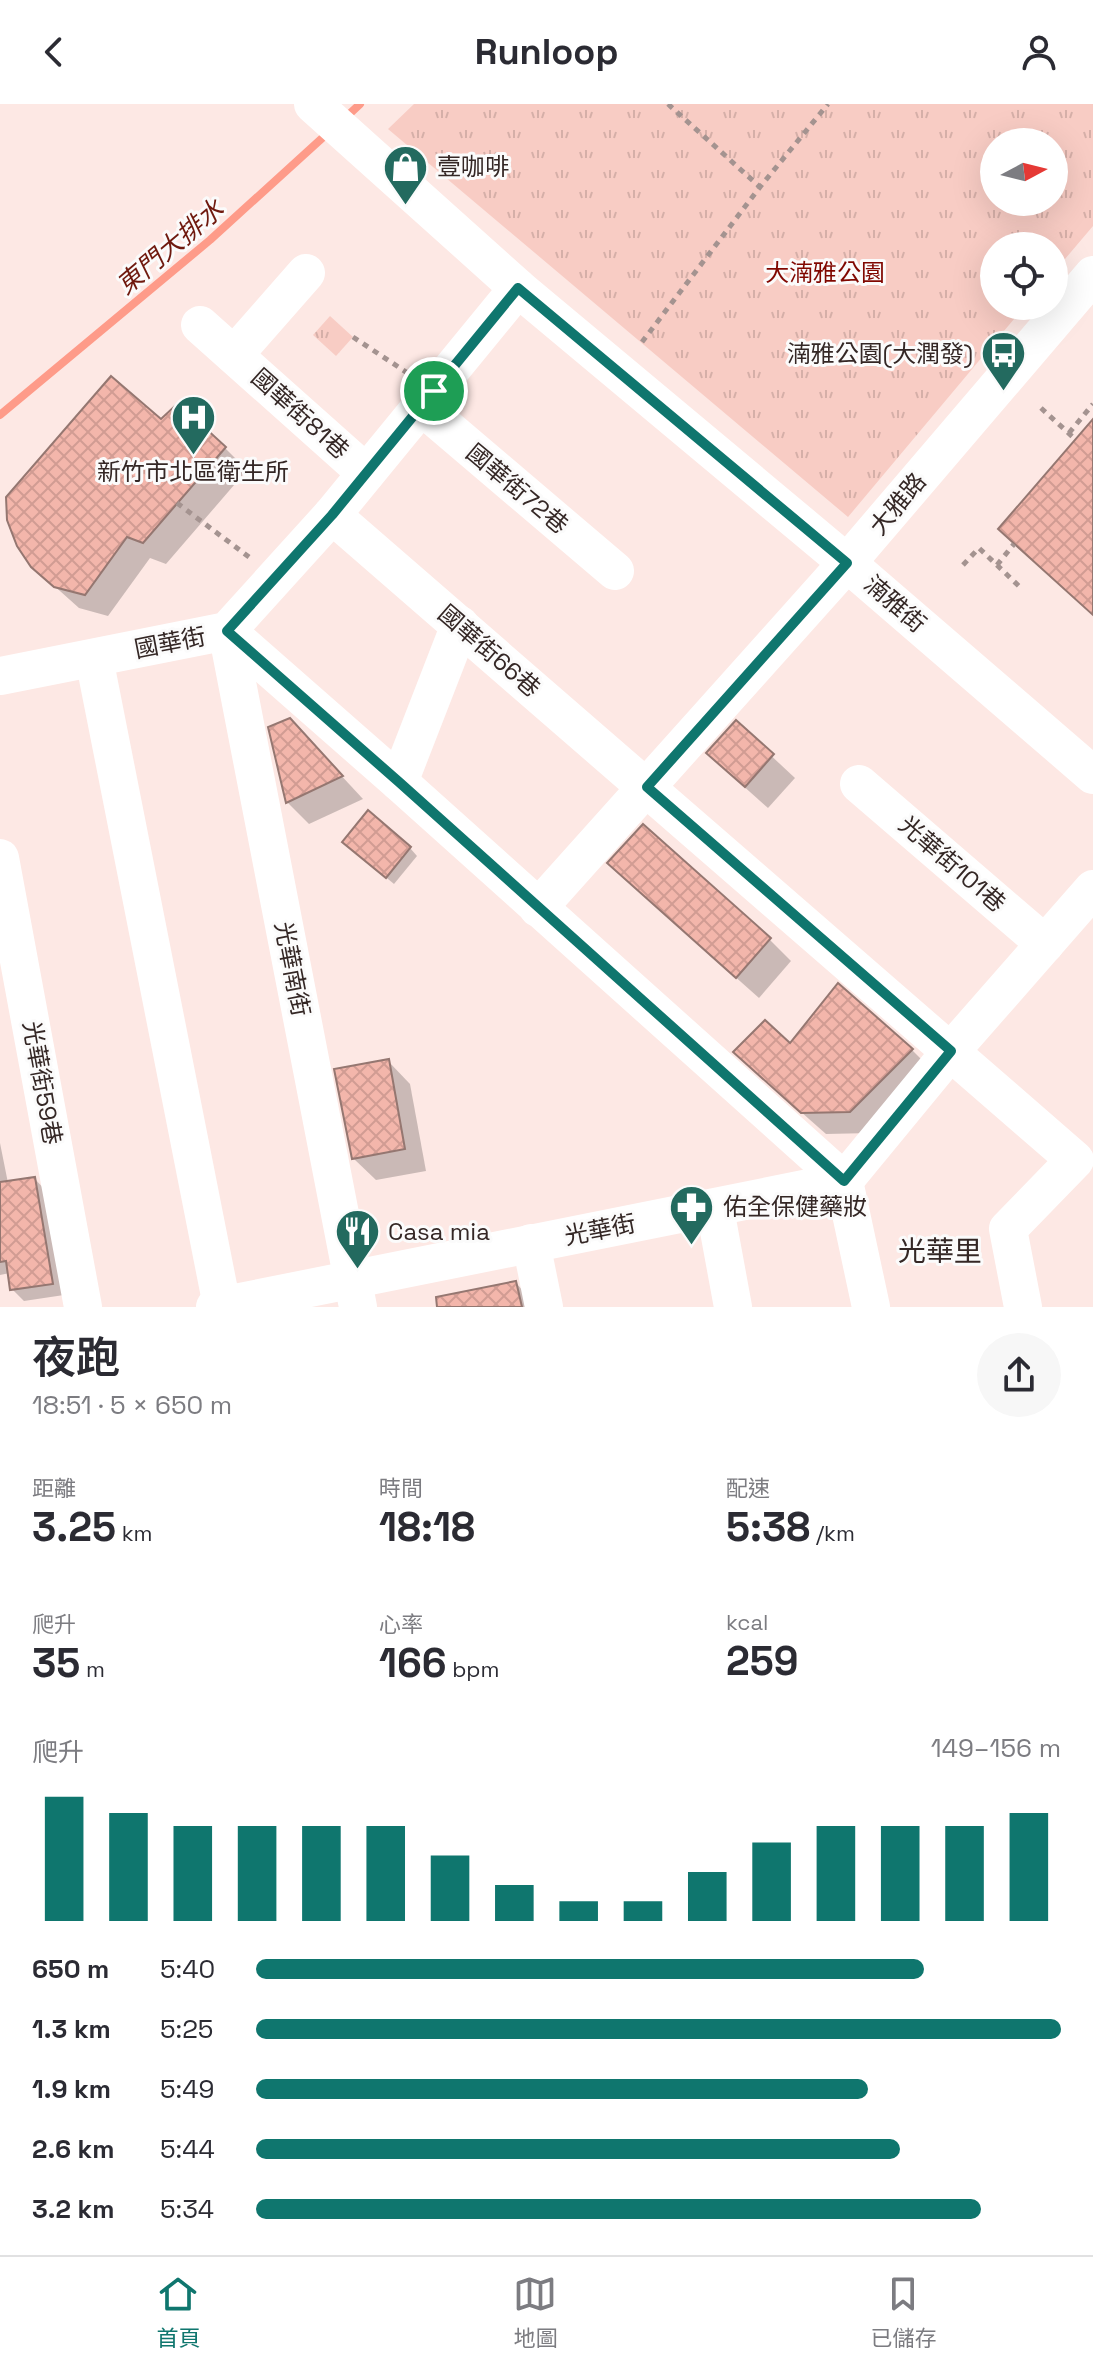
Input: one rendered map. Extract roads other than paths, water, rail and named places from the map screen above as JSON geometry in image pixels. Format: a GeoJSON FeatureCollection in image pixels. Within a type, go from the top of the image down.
{"type":"FeatureCollection","features":[{"type":"Feature","properties":{"kind":"street","name":"湳雅街"},"geometry":{"type":"LineString","coordinates":[[313,104],[518,288],[847,563],[1093,775]]}},
{"type":"Feature","properties":{"kind":"street","name":"國華街81巷"},"geometry":{"type":"LineString","coordinates":[[234,355],[306,273]]}},
{"type":"Feature","properties":{"kind":"street","name":"大雅路"},"geometry":{"type":"LineString","coordinates":[[538,908],[847,563],[1093,275]]}},
{"type":"Feature","properties":{"kind":"street","name":"國華街"},"geometry":{"type":"LineString","coordinates":[[0,676],[227,631],[332,515],[518,288]]}},
{"type":"Feature","properties":{"kind":"street","name":"國華街81巷"},"geometry":{"type":"LineString","coordinates":[[200,325],[366,473]]}},
{"type":"Feature","properties":{"kind":"street","name":"國華街72巷"},"geometry":{"type":"LineString","coordinates":[[427,398],[615,571]]}},
{"type":"Feature","properties":{"kind":"street","name":"國華街66巷"},"geometry":{"type":"LineString","coordinates":[[332,515],[1075,1160],[1008,1229],[1023,1307]]}},
{"type":"Feature","properties":{"kind":"street"},"geometry":{"type":"LineString","coordinates":[[399,782],[460,625]]}},
{"type":"Feature","properties":{"kind":"street"},"geometry":{"type":"LineString","coordinates":[[227,631],[844,1181],[871,1307]]}},
{"type":"Feature","properties":{"kind":"street","name":"光華南街"},"geometry":{"type":"LineString","coordinates":[[227,631],[355,1293]]}},
{"type":"Feature","properties":{"kind":"street"},"geometry":{"type":"LineString","coordinates":[[94,658],[219,1306]]}},
{"type":"Feature","properties":{"kind":"street","name":"光華街101巷"},"geometry":{"type":"LineString","coordinates":[[859,784],[1045,944]]}},
{"type":"Feature","properties":{"kind":"street","name":"光華街59巷"},"geometry":{"type":"LineString","coordinates":[[0,858],[83,1307]]}},
{"type":"Feature","properties":{"kind":"street"},"geometry":{"type":"LineString","coordinates":[[844,1181],[951,1051],[1093,889]]}},
{"type":"Feature","properties":{"kind":"street","name":"光華街"},"geometry":{"type":"LineString","coordinates":[[219,1306],[355,1293],[531,1243],[715,1209],[844,1181]]}},
{"type":"Feature","properties":{"kind":"street"},"geometry":{"type":"LineString","coordinates":[[715,1209],[733,1307]]}},
{"type":"Feature","properties":{"kind":"street"},"geometry":{"type":"LineString","coordinates":[[531,1243],[544,1307]]}},
{"type":"Feature","properties":{"kind":"waterway","name":"東門大排水"},"geometry":{"type":"LineString","coordinates":[[343,120],[360,104]]}},
{"type":"Feature","properties":{"kind":"waterway","name":"東門大排水"},"geometry":{"type":"LineString","coordinates":[[0,415],[210,240],[330,131]]}},
{"type":"Feature","properties":{"kind":"place","name":"壹咖啡"},"geometry":{"type":"Point","coordinates":[406,206]}},
{"type":"Feature","properties":{"kind":"place","name":"湳雅公園(大潤發)"},"geometry":{"type":"Point","coordinates":[1004,393]}},
{"type":"Feature","properties":{"kind":"place","name":"新竹市北區衛生所"},"geometry":{"type":"Point","coordinates":[193,457]}},
{"type":"Feature","properties":{"kind":"place","name":"佑全保健藥妝"},"geometry":{"type":"Point","coordinates":[692,1246]}},
{"type":"Feature","properties":{"kind":"place","name":"Casa mia"},"geometry":{"type":"Point","coordinates":[357,1271]}},
{"type":"Feature","properties":{"kind":"district","name":"光華里"},"geometry":{"type":"Point","coordinates":[940,1251]}},
{"type":"Feature","properties":{"kind":"park label","name":"大湳雅公園"},"geometry":{"type":"Point","coordinates":[825,273]}}]}
